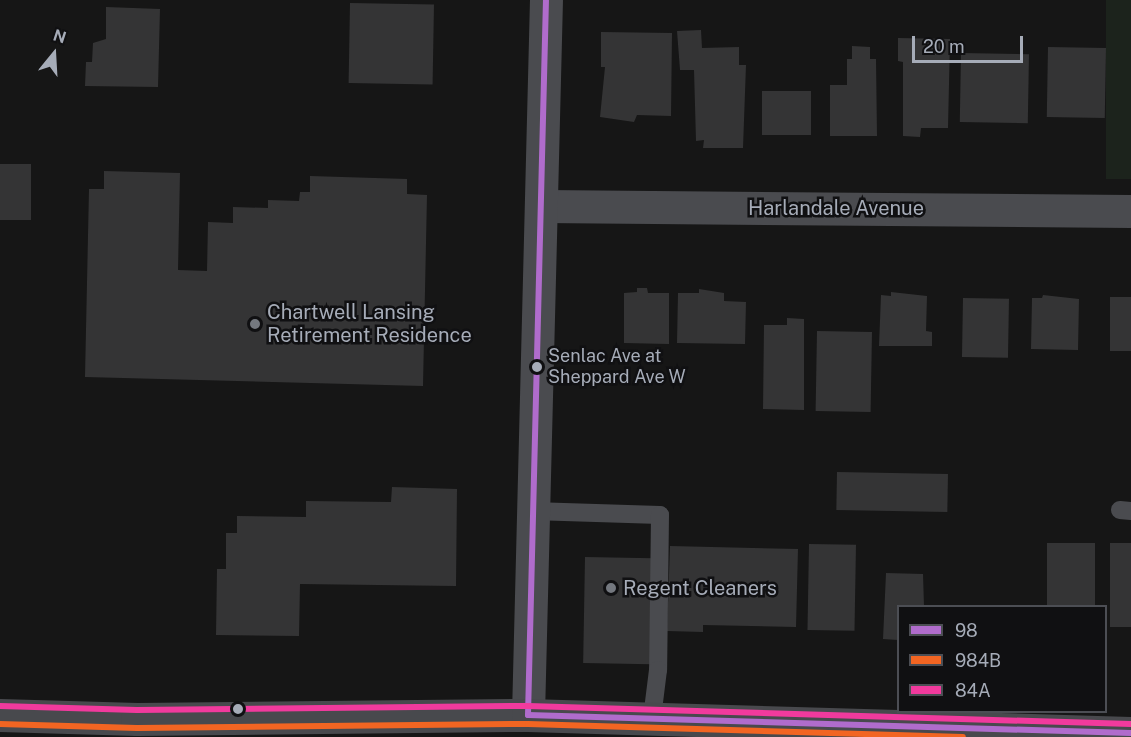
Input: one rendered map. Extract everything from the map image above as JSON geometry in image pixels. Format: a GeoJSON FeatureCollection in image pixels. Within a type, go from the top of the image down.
{"type":"FeatureCollection","features":[{"type":"Feature","properties":{"kind":"main road"},"geometry":{"type":"LineString","coordinates":[[0,715],[136,728],[528,715],[1131,733]]}},
{"type":"Feature","properties":{"kind":"street"},"geometry":{"type":"LineString","coordinates":[[528,715],[546,0]]}},
{"type":"Feature","properties":{"kind":"street","name":"Harlandale Avenue"},"geometry":{"type":"LineString","coordinates":[[542,206],[1131,211]]}},
{"type":"Feature","properties":{"kind":"lane"},"geometry":{"type":"LineString","coordinates":[[532,511],[660,515],[658,670],[652,718]]}},
{"type":"Feature","properties":{"kind":"shaded area"},"geometry":{"type":"Polygon","coordinates":[[[1106,0],[1131,0],[1131,179],[1106,179],[1106,0]]]}},
{"type":"Feature","properties":{"kind":"building"},"geometry":{"type":"Polygon","coordinates":[[[350,3],[434,4],[433,84],[349,83],[350,3]]]}},
{"type":"Feature","properties":{"kind":"building"},"geometry":{"type":"Polygon","coordinates":[[[106,7],[160,9],[158,87],[85,86],[86,62],[92,62],[93,43],[106,39],[106,7]]]}},
{"type":"Feature","properties":{"kind":"building"},"geometry":{"type":"Polygon","coordinates":[[[701,30],[702,48],[739,47],[739,65],[746,65],[743,148],[703,148],[704,140],[696,141],[694,70],[680,70],[677,31],[701,30]]]}},
{"type":"Feature","properties":{"kind":"building"},"geometry":{"type":"Polygon","coordinates":[[[601,32],[672,33],[671,116],[637,115],[634,122],[600,117],[605,67],[601,67],[601,32]]]}},
{"type":"Feature","properties":{"kind":"building"},"geometry":{"type":"Polygon","coordinates":[[[898,38],[950,39],[948,128],[921,128],[920,137],[903,136],[903,62],[898,61],[898,38]]]}},
{"type":"Feature","properties":{"kind":"building"},"geometry":{"type":"Polygon","coordinates":[[[852,46],[870,47],[870,59],[876,59],[877,136],[830,136],[830,85],[847,85],[847,59],[852,59],[852,46]]]}},
{"type":"Feature","properties":{"kind":"building"},"geometry":{"type":"Polygon","coordinates":[[[1048,47],[1106,48],[1105,118],[1047,117],[1048,47]]]}},
{"type":"Feature","properties":{"kind":"building"},"geometry":{"type":"Polygon","coordinates":[[[961,53],[1029,54],[1028,123],[960,122],[961,53]]]}},
{"type":"Feature","properties":{"kind":"building"},"geometry":{"type":"Polygon","coordinates":[[[762,91],[811,91],[811,135],[762,135],[762,91]]]}},
{"type":"Feature","properties":{"kind":"building"},"geometry":{"type":"Polygon","coordinates":[[[0,164],[31,164],[31,220],[0,220],[0,164]]]}},
{"type":"Feature","properties":{"kind":"building","name":"Chartwell Lansing Retirement Residence"},"geometry":{"type":"Polygon","coordinates":[[[104,171],[180,173],[178,270],[207,271],[208,222],[233,223],[233,207],[268,208],[268,200],[299,201],[300,192],[310,192],[310,176],[407,179],[407,194],[427,195],[423,386],[85,377],[89,189],[104,189],[104,171]]]}},
{"type":"Feature","properties":{"kind":"building"},"geometry":{"type":"Polygon","coordinates":[[[637,288],[647,288],[648,293],[669,293],[669,344],[624,343],[624,293],[637,292],[637,288]]]}},
{"type":"Feature","properties":{"kind":"building"},"geometry":{"type":"Polygon","coordinates":[[[699,289],[724,293],[724,301],[746,302],[745,344],[677,343],[678,293],[699,293],[699,289]]]}},
{"type":"Feature","properties":{"kind":"building"},"geometry":{"type":"Polygon","coordinates":[[[891,292],[927,296],[926,331],[932,332],[932,346],[879,346],[881,295],[891,296],[891,292]]]}},
{"type":"Feature","properties":{"kind":"building"},"geometry":{"type":"Polygon","coordinates":[[[1043,295],[1079,299],[1078,350],[1031,349],[1032,298],[1042,298],[1043,295]]]}},
{"type":"Feature","properties":{"kind":"building"},"geometry":{"type":"Polygon","coordinates":[[[1110,297],[1131,297],[1131,351],[1110,351],[1110,297]]]}},
{"type":"Feature","properties":{"kind":"building"},"geometry":{"type":"Polygon","coordinates":[[[963,298],[1009,299],[1008,358],[962,357],[963,298]]]}},
{"type":"Feature","properties":{"kind":"building"},"geometry":{"type":"Polygon","coordinates":[[[787,318],[804,319],[804,410],[763,409],[764,325],[787,325],[787,318]]]}},
{"type":"Feature","properties":{"kind":"building"},"geometry":{"type":"Polygon","coordinates":[[[817,331],[872,332],[871,412],[816,411],[817,331]]]}},
{"type":"Feature","properties":{"kind":"building"},"geometry":{"type":"Polygon","coordinates":[[[837,472],[948,474],[947,512],[836,510],[837,472]]]}},
{"type":"Feature","properties":{"kind":"building"},"geometry":{"type":"Polygon","coordinates":[[[392,487],[457,489],[456,586],[300,584],[299,636],[216,635],[217,569],[226,569],[226,533],[237,533],[237,516],[306,517],[306,501],[391,502],[392,487]]]}},
{"type":"Feature","properties":{"kind":"building"},"geometry":{"type":"Polygon","coordinates":[[[1047,543],[1095,543],[1095,605],[1047,605],[1047,543]]]}},
{"type":"Feature","properties":{"kind":"building"},"geometry":{"type":"Polygon","coordinates":[[[1110,543],[1131,543],[1131,627],[1110,627],[1110,543]]]}},
{"type":"Feature","properties":{"kind":"building"},"geometry":{"type":"Polygon","coordinates":[[[809,544],[856,545],[854,631],[807,630],[809,544]]]}},
{"type":"Feature","properties":{"kind":"building"},"geometry":{"type":"Polygon","coordinates":[[[670,546],[798,549],[796,627],[703,625],[703,632],[667,631],[670,546]]]}},
{"type":"Feature","properties":{"kind":"building"},"geometry":{"type":"Polygon","coordinates":[[[585,557],[653,558],[651,664],[583,663],[585,557]]]}},
{"type":"Feature","properties":{"kind":"building"},"geometry":{"type":"Polygon","coordinates":[[[886,573],[923,574],[924,605],[897,605],[897,640],[883,639],[886,573]]]}},
{"type":"Feature","properties":{"kind":"transit line","name":"98"},"geometry":{"type":"LineString","coordinates":[[528,715],[546,0]]}},
{"type":"Feature","properties":{"kind":"transit line","name":"84A"},"geometry":{"type":"LineString","coordinates":[[0,706],[137,710],[528,706],[1131,724]]}},
{"type":"Feature","properties":{"kind":"transit line","name":"98"},"geometry":{"type":"LineString","coordinates":[[528,715],[1131,733]]}},
{"type":"Feature","properties":{"kind":"transit line","name":"984B"},"geometry":{"type":"LineString","coordinates":[[0,724],[137,728],[528,724],[963,737]]}},
{"type":"Feature","properties":{"kind":"place","name":"Chartwell Lansing Retirement Residence"},"geometry":{"type":"Point","coordinates":[255,324]}},
{"type":"Feature","properties":{"kind":"place","name":"Senlac Ave at Sheppard Ave W"},"geometry":{"type":"Point","coordinates":[537,367]}},
{"type":"Feature","properties":{"kind":"place","name":"Regent Cleaners"},"geometry":{"type":"Point","coordinates":[611,588]}}]}
